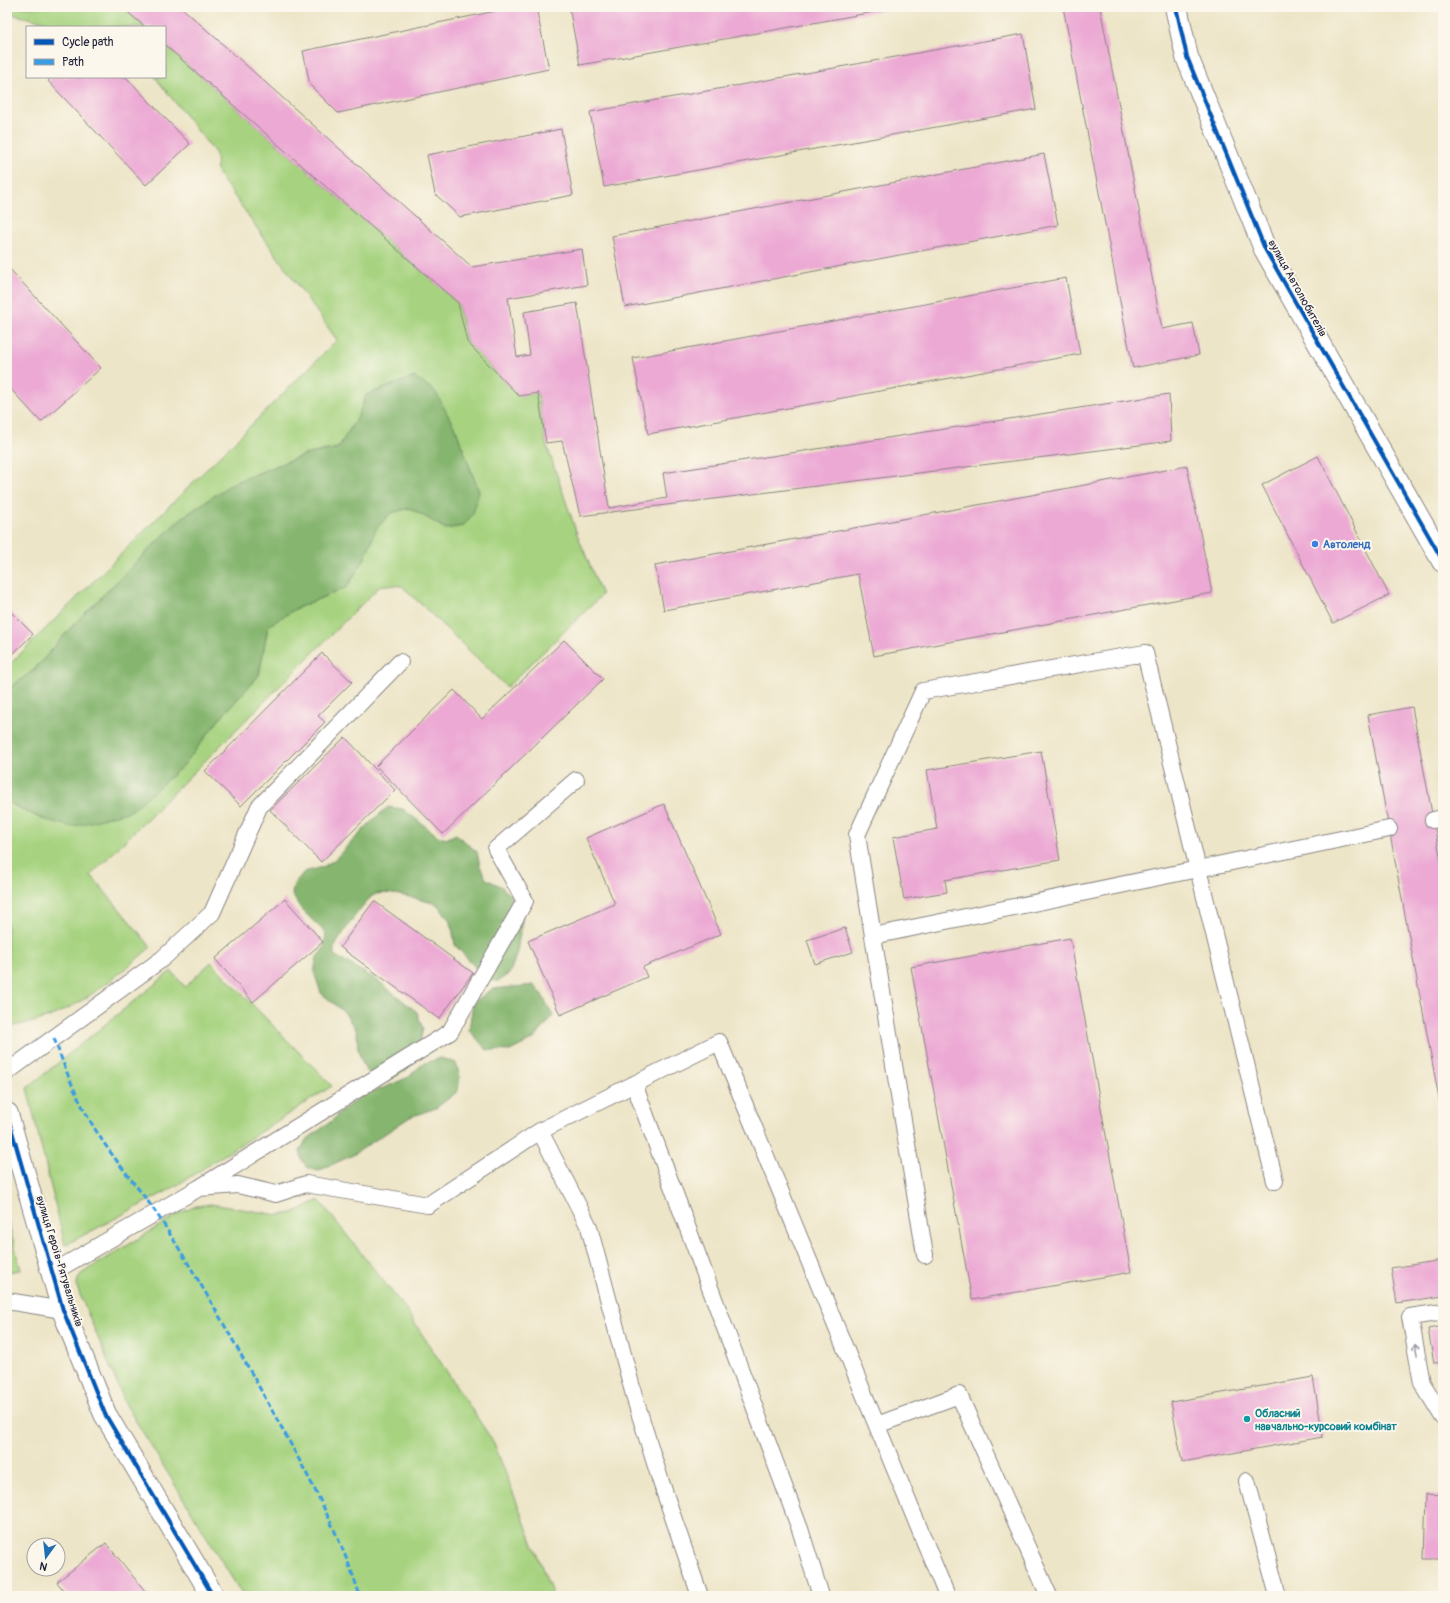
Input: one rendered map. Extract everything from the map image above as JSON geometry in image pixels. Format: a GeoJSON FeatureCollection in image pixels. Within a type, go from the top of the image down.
{"type":"FeatureCollection","features":[{"type":"Feature","properties":{"kind":"street","name":"вулиця Автолюбителів"},"geometry":{"type":"LineString","coordinates":[[1176,7],[1187,57],[1265,249],[1443,561]]}},
{"type":"Feature","properties":{"kind":"street","name":"вулиця Героїв-Рятувальників"},"geometry":{"type":"LineString","coordinates":[[7,1114],[63,1310],[105,1414],[212,1596]]}},
{"type":"Feature","properties":{"kind":"lane"},"geometry":{"type":"LineString","coordinates":[[925,1255],[857,835],[923,691],[1145,653],[1275,1181]]}},
{"type":"Feature","properties":{"kind":"lane"},"geometry":{"type":"LineString","coordinates":[[7,1072],[162,959],[212,912],[259,807],[400,662]]}},
{"type":"Feature","properties":{"kind":"lane"},"geometry":{"type":"LineString","coordinates":[[53,1272],[199,1188],[450,1032],[526,901],[496,849],[576,780]]}},
{"type":"Feature","properties":{"kind":"lane"},"geometry":{"type":"LineString","coordinates":[[873,936],[1389,829]]}},
{"type":"Feature","properties":{"kind":"lane"},"geometry":{"type":"LineString","coordinates":[[199,1188],[238,1185],[276,1194],[306,1184],[428,1205],[540,1130],[720,1042],[947,1596]]}},
{"type":"Feature","properties":{"kind":"lane"},"geometry":{"type":"LineString","coordinates":[[634,1084],[800,1529],[821,1596]]}},
{"type":"Feature","properties":{"kind":"lane"},"geometry":{"type":"LineString","coordinates":[[540,1130],[589,1228],[635,1399],[660,1479],[700,1596]]}},
{"type":"Feature","properties":{"kind":"lane"},"geometry":{"type":"LineString","coordinates":[[7,1301],[63,1310]]}},
{"type":"Feature","properties":{"kind":"lane"},"geometry":{"type":"LineString","coordinates":[[1443,1313],[1410,1317],[1422,1383],[1443,1417]]}},
{"type":"Feature","properties":{"kind":"lane"},"geometry":{"type":"LineString","coordinates":[[877,1424],[959,1395],[1049,1596]]}},
{"type":"Feature","properties":{"kind":"lane"},"geometry":{"type":"LineString","coordinates":[[1247,1481],[1278,1596]]}},
{"type":"Feature","properties":{"kind":"green space"},"geometry":{"type":"Polygon","coordinates":[[[7,7],[122,7],[144,26],[63,26],[7,13],[7,7]]]}},
{"type":"Feature","properties":{"kind":"green space"},"geometry":{"type":"Polygon","coordinates":[[[166,46],[458,303],[467,342],[519,396],[538,393],[546,443],[577,534],[602,595],[507,687],[402,586],[381,585],[91,875],[151,947],[95,992],[71,1007],[46,1018],[7,1027],[7,802],[42,819],[183,766],[218,721],[259,675],[268,626],[295,609],[347,587],[365,558],[375,529],[391,513],[410,508],[446,529],[479,492],[456,430],[414,377],[367,395],[358,416],[338,448],[304,455],[233,483],[180,519],[74,624],[35,669],[7,690],[7,667],[337,340],[217,172],[216,154],[156,78],[166,78],[166,46]]]}},
{"type":"Feature","properties":{"kind":"green space"},"geometry":{"type":"Polygon","coordinates":[[[414,377],[435,391],[456,430],[479,492],[473,514],[463,526],[446,529],[410,508],[391,513],[376,529],[365,558],[347,587],[295,609],[268,626],[259,675],[218,721],[183,766],[131,811],[72,827],[42,819],[7,802],[7,690],[35,669],[74,624],[180,519],[233,483],[304,455],[338,448],[358,416],[366,395],[414,377]]]}},
{"type":"Feature","properties":{"kind":"green space"},"geometry":{"type":"Polygon","coordinates":[[[388,807],[403,809],[438,836],[446,839],[456,834],[477,852],[480,866],[486,879],[502,887],[512,898],[522,921],[517,952],[510,973],[498,981],[487,980],[455,945],[451,922],[437,904],[389,893],[376,894],[366,902],[347,927],[334,948],[334,955],[377,980],[417,1012],[423,1029],[420,1042],[406,1070],[389,1080],[371,1076],[364,1067],[358,1050],[357,1032],[345,1013],[321,993],[314,972],[317,957],[324,948],[326,933],[301,909],[292,894],[294,884],[304,872],[323,867],[334,860],[372,821],[388,807]]]}},
{"type":"Feature","properties":{"kind":"green space"},"geometry":{"type":"Polygon","coordinates":[[[211,962],[332,1086],[171,1189],[65,1245],[27,1088],[171,971],[185,987],[211,962]]]}},
{"type":"Feature","properties":{"kind":"green space"},"geometry":{"type":"Polygon","coordinates":[[[534,985],[541,993],[553,1016],[534,1039],[510,1051],[487,1050],[469,1030],[473,1003],[492,989],[534,985]]]}},
{"type":"Feature","properties":{"kind":"green space"},"geometry":{"type":"Polygon","coordinates":[[[441,1058],[456,1063],[460,1077],[458,1091],[436,1108],[410,1117],[353,1155],[318,1171],[308,1168],[302,1160],[300,1151],[306,1140],[363,1095],[409,1077],[422,1064],[441,1058]]]}},
{"type":"Feature","properties":{"kind":"green space"},"geometry":{"type":"Polygon","coordinates":[[[319,1200],[404,1307],[494,1443],[553,1596],[243,1596],[126,1405],[78,1290],[77,1282],[81,1274],[180,1213],[196,1206],[211,1204],[278,1215],[293,1213],[319,1200]]]}},
{"type":"Feature","properties":{"kind":"green space"},"geometry":{"type":"Polygon","coordinates":[[[7,1218],[21,1270],[7,1272],[7,1218]]]}},
{"type":"Feature","properties":{"kind":"building"},"geometry":{"type":"Polygon","coordinates":[[[122,7],[181,7],[472,267],[582,249],[587,285],[508,298],[517,357],[530,355],[524,312],[577,303],[609,508],[667,498],[663,473],[1169,394],[1171,441],[580,516],[562,441],[546,443],[538,393],[519,396],[467,342],[458,303],[166,46],[166,26],[144,26],[122,7]]]}},
{"type":"Feature","properties":{"kind":"building"},"geometry":{"type":"Polygon","coordinates":[[[515,7],[536,7],[549,69],[338,113],[310,85],[303,51],[515,7]]]}},
{"type":"Feature","properties":{"kind":"building"},"geometry":{"type":"Polygon","coordinates":[[[569,7],[896,7],[896,8],[580,65],[569,7]]]}},
{"type":"Feature","properties":{"kind":"building"},"geometry":{"type":"Polygon","coordinates":[[[1063,7],[1100,7],[1162,329],[1193,323],[1199,355],[1133,368],[1063,7]]]}},
{"type":"Feature","properties":{"kind":"building"},"geometry":{"type":"Polygon","coordinates":[[[1023,34],[1036,109],[604,187],[590,112],[1023,34]]]}},
{"type":"Feature","properties":{"kind":"building"},"geometry":{"type":"Polygon","coordinates":[[[51,78],[127,78],[190,144],[146,185],[48,81],[51,78]]]}},
{"type":"Feature","properties":{"kind":"building"},"geometry":{"type":"Polygon","coordinates":[[[561,129],[573,195],[460,217],[435,194],[427,155],[561,129]]]}},
{"type":"Feature","properties":{"kind":"building"},"geometry":{"type":"Polygon","coordinates":[[[1044,154],[1058,225],[625,307],[612,236],[1044,154]]]}},
{"type":"Feature","properties":{"kind":"building"},"geometry":{"type":"Polygon","coordinates":[[[7,266],[101,368],[41,422],[7,385],[7,266]]]}},
{"type":"Feature","properties":{"kind":"building"},"geometry":{"type":"Polygon","coordinates":[[[1066,278],[1080,354],[648,434],[633,358],[1066,278]]]}},
{"type":"Feature","properties":{"kind":"building"},"geometry":{"type":"Polygon","coordinates":[[[1318,456],[1389,595],[1333,623],[1262,485],[1318,456]]]}},
{"type":"Feature","properties":{"kind":"building"},"geometry":{"type":"Polygon","coordinates":[[[1187,466],[1212,593],[874,656],[858,574],[664,610],[655,565],[1187,466]]]}},
{"type":"Feature","properties":{"kind":"building"},"geometry":{"type":"Polygon","coordinates":[[[10,611],[33,634],[7,660],[7,614],[10,611]]]}},
{"type":"Feature","properties":{"kind":"building"},"geometry":{"type":"Polygon","coordinates":[[[564,640],[603,679],[443,834],[376,766],[454,690],[482,719],[564,640]]]}},
{"type":"Feature","properties":{"kind":"building"},"geometry":{"type":"Polygon","coordinates":[[[322,653],[352,682],[318,716],[325,722],[241,806],[205,771],[322,653]]]}},
{"type":"Feature","properties":{"kind":"building"},"geometry":{"type":"Polygon","coordinates":[[[1412,707],[1443,872],[1442,1115],[1368,715],[1412,707]]]}},
{"type":"Feature","properties":{"kind":"building"},"geometry":{"type":"Polygon","coordinates":[[[345,737],[395,790],[321,862],[270,810],[345,737]]]}},
{"type":"Feature","properties":{"kind":"building"},"geometry":{"type":"Polygon","coordinates":[[[1041,751],[1060,860],[945,880],[947,892],[904,899],[893,837],[937,829],[927,770],[1041,751]]]}},
{"type":"Feature","properties":{"kind":"building"},"geometry":{"type":"Polygon","coordinates":[[[664,804],[721,934],[643,967],[647,977],[560,1015],[528,941],[615,904],[586,838],[664,804]]]}},
{"type":"Feature","properties":{"kind":"building"},"geometry":{"type":"Polygon","coordinates":[[[285,899],[323,942],[253,1002],[215,959],[285,899]]]}},
{"type":"Feature","properties":{"kind":"building"},"geometry":{"type":"Polygon","coordinates":[[[374,901],[473,973],[439,1019],[340,947],[374,901]]]}},
{"type":"Feature","properties":{"kind":"building"},"geometry":{"type":"Polygon","coordinates":[[[845,928],[853,952],[815,964],[807,940],[845,928]]]}},
{"type":"Feature","properties":{"kind":"building"},"geometry":{"type":"Polygon","coordinates":[[[1070,938],[1131,1272],[972,1300],[911,967],[1070,938]]]}},
{"type":"Feature","properties":{"kind":"building"},"geometry":{"type":"Polygon","coordinates":[[[1443,1260],[1443,1296],[1397,1303],[1391,1268],[1443,1260]]]}},
{"type":"Feature","properties":{"kind":"building"},"geometry":{"type":"Polygon","coordinates":[[[1443,1326],[1443,1362],[1434,1363],[1428,1329],[1443,1326]]]}},
{"type":"Feature","properties":{"kind":"building","name":"Обласний навчально-курсовий комбінат"},"geometry":{"type":"Polygon","coordinates":[[[1313,1377],[1323,1437],[1182,1462],[1171,1402],[1313,1377]]]}},
{"type":"Feature","properties":{"kind":"building"},"geometry":{"type":"Polygon","coordinates":[[[1426,1494],[1443,1495],[1443,1559],[1424,1559],[1426,1494]]]}},
{"type":"Feature","properties":{"kind":"building"},"geometry":{"type":"Polygon","coordinates":[[[106,1543],[149,1596],[68,1596],[57,1582],[63,1577],[66,1577],[66,1575],[106,1543]]]}},
{"type":"Feature","properties":{"kind":"marked path"},"geometry":{"type":"LineString","coordinates":[[54,1038],[72,1084],[89,1118],[109,1151],[157,1214],[185,1258],[225,1326],[290,1443],[329,1518],[351,1570],[360,1596]]}},
{"type":"Feature","properties":{"kind":"cycle path"},"geometry":{"type":"LineString","coordinates":[[1176,7],[1187,57],[1265,249],[1443,561]]}},
{"type":"Feature","properties":{"kind":"cycle path"},"geometry":{"type":"LineString","coordinates":[[7,1114],[63,1310],[105,1414],[213,1596]]}},
{"type":"Feature","properties":{"kind":"place","name":"Автоленд"},"geometry":{"type":"Point","coordinates":[1315,544]}},
{"type":"Feature","properties":{"kind":"place","name":"Обласний навчально-курсовий комбінат"},"geometry":{"type":"Point","coordinates":[1247,1419]}}]}
